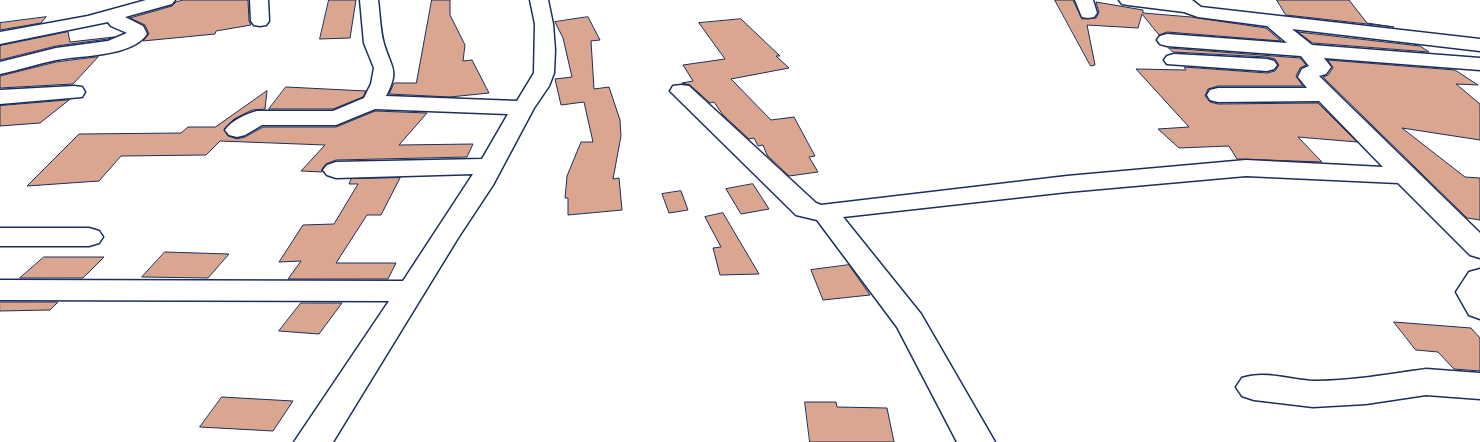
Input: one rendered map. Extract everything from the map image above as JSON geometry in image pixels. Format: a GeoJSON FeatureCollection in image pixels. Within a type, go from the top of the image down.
{"type":"FeatureCollection","features":[{"type":"Feature","properties":{"kind":"street"},"geometry":{"type":"LineString","coordinates":[[0,38],[90,21],[166,0]]}},
{"type":"Feature","properties":{"kind":"street"},"geometry":{"type":"LineString","coordinates":[[259,0],[260,21]]}},
{"type":"Feature","properties":{"kind":"street"},"geometry":{"type":"LineString","coordinates":[[369,0],[374,43],[384,68],[382,84],[372,102]]}},
{"type":"Feature","properties":{"kind":"street"},"geometry":{"type":"LineString","coordinates":[[313,442],[491,166],[544,73],[544,24],[539,0]]}},
{"type":"Feature","properties":{"kind":"street"},"geometry":{"type":"LineString","coordinates":[[1128,0],[1186,4],[1198,12],[1272,13],[1480,44]]}},
{"type":"Feature","properties":{"kind":"street"},"geometry":{"type":"LineString","coordinates":[[1272,13],[1314,58],[1319,70],[1309,73],[1308,77],[1480,248]]}},
{"type":"Feature","properties":{"kind":"street"},"geometry":{"type":"LineString","coordinates":[[0,68],[56,54],[121,43],[132,39],[138,34],[136,30],[117,22],[115,14]]}},
{"type":"Feature","properties":{"kind":"street"},"geometry":{"type":"LineString","coordinates":[[1168,40],[1314,58]]}},
{"type":"Feature","properties":{"kind":"street"},"geometry":{"type":"LineString","coordinates":[[1174,60],[1314,58],[1480,64]]}},
{"type":"Feature","properties":{"kind":"street"},"geometry":{"type":"LineString","coordinates":[[680,91],[806,209],[826,214],[910,322],[976,442]]}},
{"type":"Feature","properties":{"kind":"street"},"geometry":{"type":"LineString","coordinates":[[0,97],[74,92]]}},
{"type":"Feature","properties":{"kind":"street"},"geometry":{"type":"LineString","coordinates":[[1218,95],[1326,94]]}},
{"type":"Feature","properties":{"kind":"street"},"geometry":{"type":"LineString","coordinates":[[237,130],[257,118],[336,118],[372,102],[523,108]]}},
{"type":"Feature","properties":{"kind":"street"},"geometry":{"type":"LineString","coordinates":[[336,170],[491,166]]}},
{"type":"Feature","properties":{"kind":"street"},"geometry":{"type":"LineString","coordinates":[[826,214],[828,211],[1067,184],[1246,168],[1406,176]]}},
{"type":"Feature","properties":{"kind":"street"},"geometry":{"type":"LineString","coordinates":[[0,237],[89,237]]}},
{"type":"Feature","properties":{"kind":"street"},"geometry":{"type":"LineString","coordinates":[[1480,279],[1471,292],[1480,308]]}},
{"type":"Feature","properties":{"kind":"street"},"geometry":{"type":"LineString","coordinates":[[0,290],[412,291]]}},
{"type":"Feature","properties":{"kind":"street"},"geometry":{"type":"LineString","coordinates":[[1254,387],[1314,394],[1366,391],[1426,382],[1480,386]]}},
{"type":"Feature","properties":{"kind":"building"},"geometry":{"type":"Polygon","coordinates":[[[184,0],[248,0],[249,21],[251,25],[216,31],[215,34],[143,41],[149,34],[145,25],[130,18],[172,6],[176,2],[184,0]]]}},
{"type":"Feature","properties":{"kind":"building"},"geometry":{"type":"Polygon","coordinates":[[[329,0],[356,0],[350,38],[320,39],[329,0]]]}},
{"type":"Feature","properties":{"kind":"building"},"geometry":{"type":"Polygon","coordinates":[[[432,0],[450,0],[450,15],[465,45],[463,61],[472,60],[489,93],[450,97],[389,94],[394,83],[416,83],[432,0]]]}},
{"type":"Feature","properties":{"kind":"building"},"geometry":{"type":"Polygon","coordinates":[[[1055,0],[1073,0],[1082,19],[1096,18],[1099,12],[1096,2],[1143,10],[1143,13],[1191,17],[1266,28],[1281,41],[1167,32],[1159,35],[1142,14],[1138,28],[1087,25],[1095,65],[1091,66],[1055,0]]]}},
{"type":"Feature","properties":{"kind":"building"},"geometry":{"type":"Polygon","coordinates":[[[1277,0],[1349,0],[1367,23],[1394,27],[1286,15],[1277,0]]]}},
{"type":"Feature","properties":{"kind":"building"},"geometry":{"type":"Polygon","coordinates":[[[46,17],[41,23],[0,30],[0,23],[46,17]]]}},
{"type":"Feature","properties":{"kind":"building"},"geometry":{"type":"Polygon","coordinates":[[[588,17],[600,40],[591,41],[594,89],[609,87],[620,120],[621,136],[613,179],[619,178],[622,210],[568,215],[568,198],[565,198],[567,176],[581,142],[593,142],[584,102],[561,105],[555,79],[572,77],[563,38],[555,22],[588,17]]]}},
{"type":"Feature","properties":{"kind":"building"},"geometry":{"type":"Polygon","coordinates":[[[741,19],[780,56],[776,56],[789,68],[731,79],[771,120],[794,117],[815,156],[809,157],[818,172],[789,176],[767,155],[763,145],[758,146],[754,138],[749,139],[723,115],[714,102],[710,103],[690,85],[682,83],[693,81],[683,65],[725,59],[699,23],[741,19]]]}},
{"type":"Feature","properties":{"kind":"building"},"geometry":{"type":"Polygon","coordinates":[[[68,32],[70,42],[114,37],[56,46],[0,60],[0,46],[68,32]]]}},
{"type":"Feature","properties":{"kind":"building"},"geometry":{"type":"Polygon","coordinates":[[[1298,32],[1420,46],[1429,52],[1313,43],[1298,32]]]}},
{"type":"Feature","properties":{"kind":"building"},"geometry":{"type":"Polygon","coordinates":[[[1169,48],[1300,58],[1306,65],[1300,68],[1296,76],[1303,86],[1218,86],[1208,89],[1205,96],[1210,102],[1218,104],[1318,103],[1357,142],[1298,137],[1322,162],[1237,159],[1229,146],[1179,148],[1158,129],[1189,127],[1136,69],[1186,70],[1184,67],[1267,73],[1275,71],[1279,65],[1275,59],[1267,57],[1173,52],[1169,48]]]}},
{"type":"Feature","properties":{"kind":"building"},"geometry":{"type":"Polygon","coordinates":[[[98,57],[73,84],[0,88],[0,76],[56,62],[98,57]]]}},
{"type":"Feature","properties":{"kind":"building"},"geometry":{"type":"Polygon","coordinates":[[[1328,60],[1455,70],[1478,85],[1456,84],[1480,104],[1480,140],[1402,128],[1465,177],[1480,178],[1480,220],[1467,218],[1323,77],[1328,75],[1333,68],[1328,60]]]}},
{"type":"Feature","properties":{"kind":"building"},"geometry":{"type":"Polygon","coordinates":[[[286,87],[366,91],[363,97],[333,109],[269,109],[286,87]]]}},
{"type":"Feature","properties":{"kind":"building"},"geometry":{"type":"Polygon","coordinates":[[[267,91],[265,109],[252,110],[234,119],[224,129],[228,136],[237,139],[245,137],[263,127],[336,127],[375,111],[427,113],[399,145],[473,144],[467,157],[336,160],[326,164],[322,172],[301,171],[325,145],[220,141],[206,155],[121,156],[99,181],[27,186],[79,134],[181,133],[188,127],[215,127],[267,91]]]}},
{"type":"Feature","properties":{"kind":"building"},"geometry":{"type":"Polygon","coordinates":[[[69,100],[40,123],[0,126],[0,106],[69,100]]]}},
{"type":"Feature","properties":{"kind":"building"},"geometry":{"type":"Polygon","coordinates":[[[400,178],[381,215],[367,215],[336,263],[396,263],[388,279],[288,279],[301,261],[279,262],[303,225],[334,224],[358,184],[349,184],[351,179],[400,178]]]}},
{"type":"Feature","properties":{"kind":"building"},"geometry":{"type":"Polygon","coordinates":[[[753,184],[769,209],[741,214],[726,189],[753,184]]]}},
{"type":"Feature","properties":{"kind":"building"},"geometry":{"type":"Polygon","coordinates":[[[681,191],[688,210],[669,213],[662,194],[681,191]]]}},
{"type":"Feature","properties":{"kind":"building"},"geometry":{"type":"Polygon","coordinates":[[[723,213],[759,274],[720,275],[713,248],[721,247],[705,217],[723,213]]]}},
{"type":"Feature","properties":{"kind":"building"},"geometry":{"type":"Polygon","coordinates":[[[165,252],[229,254],[208,278],[142,277],[165,252]]]}},
{"type":"Feature","properties":{"kind":"building"},"geometry":{"type":"Polygon","coordinates":[[[44,257],[104,257],[83,278],[20,278],[44,257]]]}},
{"type":"Feature","properties":{"kind":"building"},"geometry":{"type":"Polygon","coordinates":[[[849,265],[870,295],[823,300],[811,270],[849,265]]]}},
{"type":"Feature","properties":{"kind":"building"},"geometry":{"type":"Polygon","coordinates":[[[0,302],[58,302],[50,310],[0,311],[0,302]]]}},
{"type":"Feature","properties":{"kind":"building"},"geometry":{"type":"Polygon","coordinates":[[[301,303],[342,303],[319,334],[279,331],[301,303]]]}},
{"type":"Feature","properties":{"kind":"building"},"geometry":{"type":"Polygon","coordinates":[[[1394,322],[1471,328],[1480,338],[1480,371],[1454,369],[1438,352],[1416,350],[1394,322]]]}},
{"type":"Feature","properties":{"kind":"building"},"geometry":{"type":"Polygon","coordinates":[[[222,397],[293,401],[273,431],[200,427],[222,397]]]}},
{"type":"Feature","properties":{"kind":"building"},"geometry":{"type":"Polygon","coordinates":[[[805,402],[836,402],[837,407],[887,408],[894,442],[810,442],[805,402]]]}}]}
